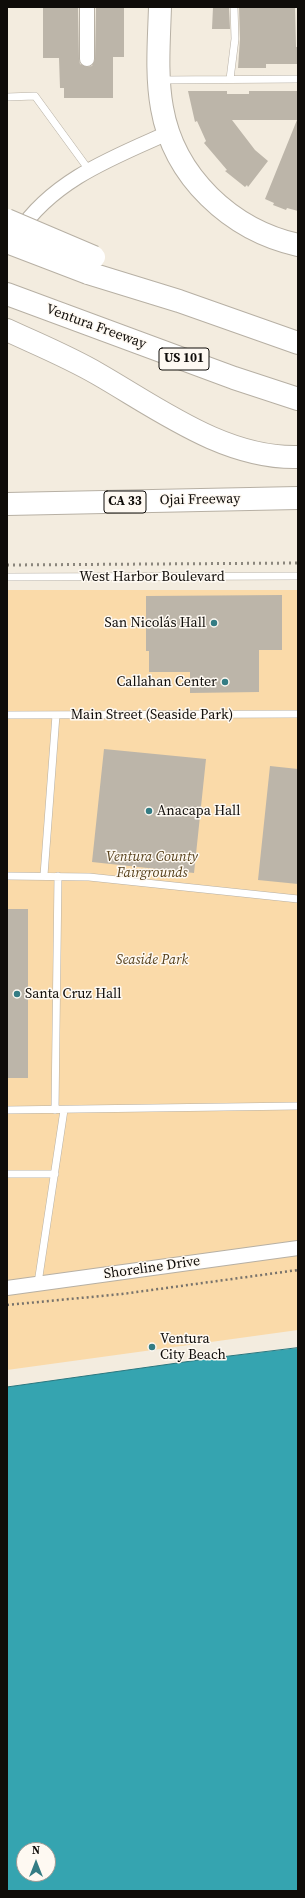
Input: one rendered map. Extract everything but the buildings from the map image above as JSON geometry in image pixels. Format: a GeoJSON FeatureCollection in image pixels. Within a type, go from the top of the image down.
{"type":"FeatureCollection","features":[{"type":"Feature","properties":{"kind":"main road"},"geometry":{"type":"LineString","coordinates":[[160,7],[159,80],[162,109],[168,133],[188,171],[217,205],[247,226],[282,242],[298,245]]}},
{"type":"Feature","properties":{"kind":"main road"},"geometry":{"type":"LineString","coordinates":[[7,220],[91,265],[179,301],[298,343]]}},
{"type":"Feature","properties":{"kind":"main road"},"geometry":{"type":"LineString","coordinates":[[7,242],[91,265]]}},
{"type":"Feature","properties":{"kind":"main road","name":"Ventura Freeway"},"geometry":{"type":"LineString","coordinates":[[7,294],[234,378],[298,399]]}},
{"type":"Feature","properties":{"kind":"main road"},"geometry":{"type":"LineString","coordinates":[[7,330],[96,373],[171,417],[210,437],[242,449],[279,458],[298,457]]}},
{"type":"Feature","properties":{"kind":"main road","name":"Ojai Freeway"},"geometry":{"type":"LineString","coordinates":[[7,504],[298,498]]}},
{"type":"Feature","properties":{"kind":"street"},"geometry":{"type":"LineString","coordinates":[[87,7],[87,58]]}},
{"type":"Feature","properties":{"kind":"street"},"geometry":{"type":"LineString","coordinates":[[7,253],[15,238],[34,212],[63,186],[89,170],[168,133]]}},
{"type":"Feature","properties":{"kind":"street","name":"Shoreline Drive"},"geometry":{"type":"LineString","coordinates":[[7,1288],[298,1248]]}},
{"type":"Feature","properties":{"kind":"lane"},"geometry":{"type":"LineString","coordinates":[[230,79],[235,39],[234,7]]}},
{"type":"Feature","properties":{"kind":"lane"},"geometry":{"type":"LineString","coordinates":[[159,80],[298,79]]}},
{"type":"Feature","properties":{"kind":"lane"},"geometry":{"type":"LineString","coordinates":[[7,97],[35,96],[89,170]]}},
{"type":"Feature","properties":{"kind":"lane","name":"West Harbor Boulevard"},"geometry":{"type":"LineString","coordinates":[[7,577],[298,576]]}},
{"type":"Feature","properties":{"kind":"lane","name":"Main Street (Seaside Park)"},"geometry":{"type":"LineString","coordinates":[[7,715],[298,714]]}},
{"type":"Feature","properties":{"kind":"lane"},"geometry":{"type":"LineString","coordinates":[[44,876],[56,715]]}},
{"type":"Feature","properties":{"kind":"lane"},"geometry":{"type":"LineString","coordinates":[[7,876],[88,877],[298,900]]}},
{"type":"Feature","properties":{"kind":"lane"},"geometry":{"type":"LineString","coordinates":[[55,1110],[58,876]]}},
{"type":"Feature","properties":{"kind":"lane"},"geometry":{"type":"LineString","coordinates":[[7,1110],[298,1106]]}},
{"type":"Feature","properties":{"kind":"lane"},"geometry":{"type":"LineString","coordinates":[[38,1283],[64,1110]]}},
{"type":"Feature","properties":{"kind":"lane"},"geometry":{"type":"LineString","coordinates":[[7,1174],[55,1174]]}},
{"type":"Feature","properties":{"kind":"path"},"geometry":{"type":"LineString","coordinates":[[7,1305],[122,1294],[298,1270]]}},
{"type":"Feature","properties":{"kind":"green space","name":"Ventura County Fairgrounds"},"geometry":{"type":"Polygon","coordinates":[[[7,590],[298,590],[298,1330],[7,1370],[7,590]]]}},
{"type":"Feature","properties":{"kind":"water"},"geometry":{"type":"Polygon","coordinates":[[[298,1348],[298,1891],[7,1891],[7,1387],[213,1358],[298,1348]]]}},
{"type":"Feature","properties":{"kind":"railway"},"geometry":{"type":"LineString","coordinates":[[7,565],[298,563]]}},
{"type":"Feature","properties":{"kind":"place","name":"San Nicolás Hall"},"geometry":{"type":"Point","coordinates":[214,623]}},
{"type":"Feature","properties":{"kind":"place","name":"Callahan Center"},"geometry":{"type":"Point","coordinates":[225,682]}},
{"type":"Feature","properties":{"kind":"place","name":"Anacapa Hall"},"geometry":{"type":"Point","coordinates":[149,811]}},
{"type":"Feature","properties":{"kind":"place","name":"Santa Cruz Hall"},"geometry":{"type":"Point","coordinates":[17,994]}},
{"type":"Feature","properties":{"kind":"place","name":"Ventura City Beach"},"geometry":{"type":"Point","coordinates":[152,1347]}},
{"type":"Feature","properties":{"kind":"park label","name":"Seaside Park"},"geometry":{"type":"Point","coordinates":[152,960]}}]}
